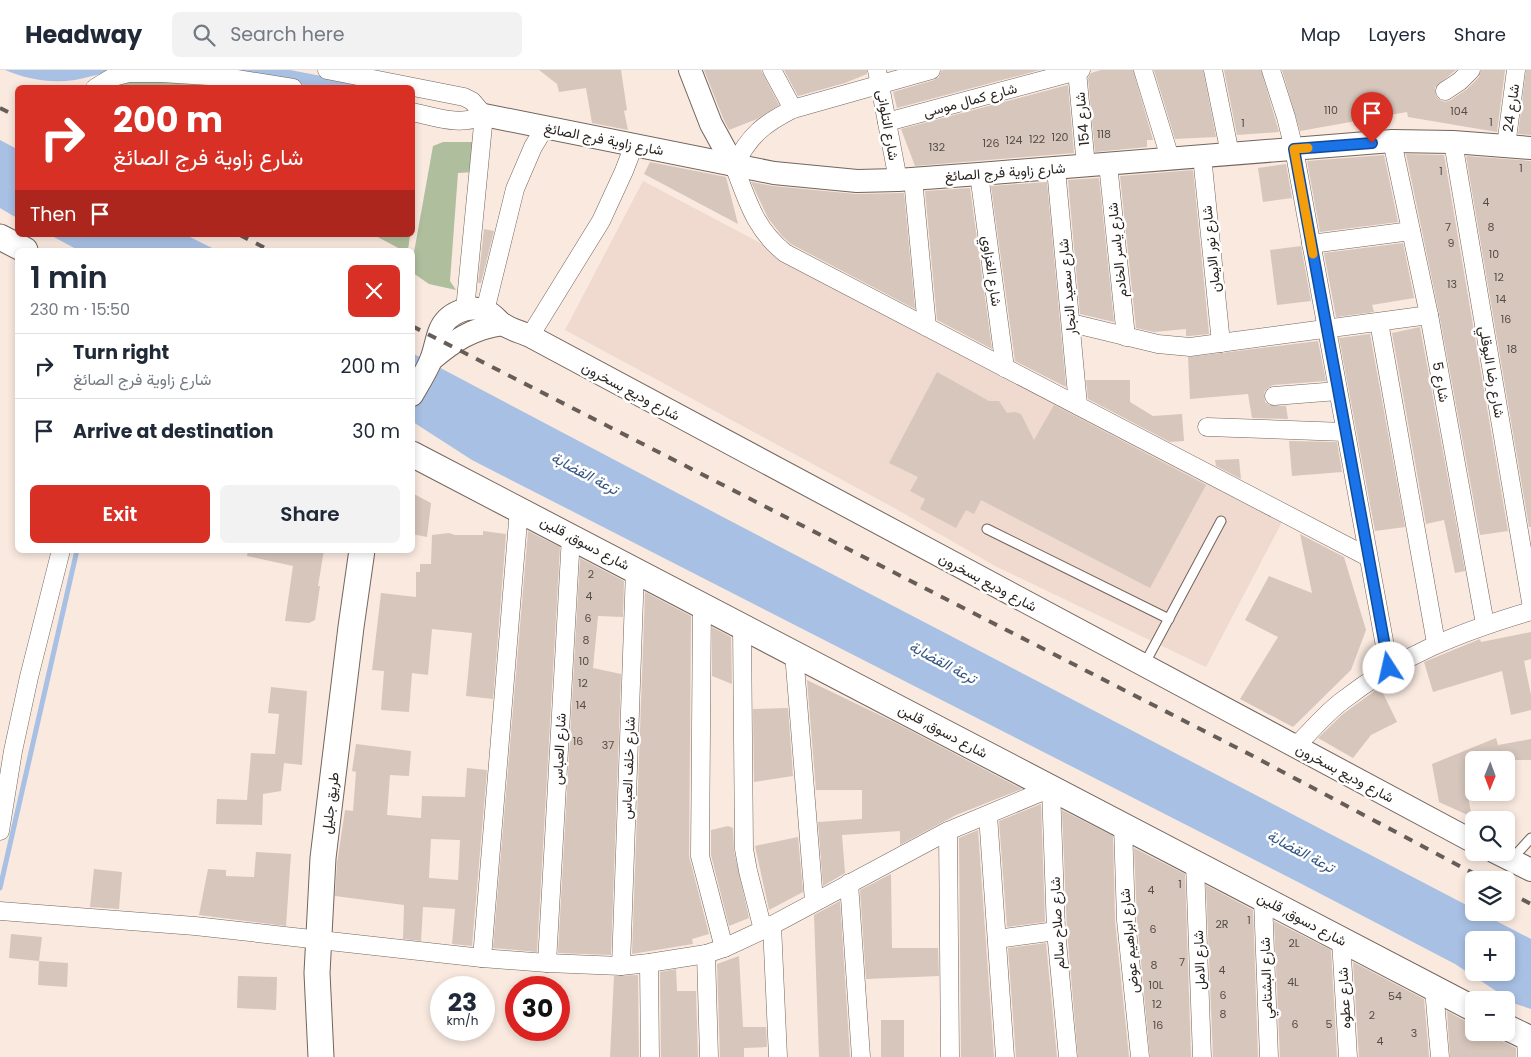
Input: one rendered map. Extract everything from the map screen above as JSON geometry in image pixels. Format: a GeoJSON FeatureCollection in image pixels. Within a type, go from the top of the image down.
{"type":"FeatureCollection","features":[{"type":"Feature","properties":{"kind":"main road"},"geometry":{"type":"LineString","coordinates":[[0,237],[20,248]]}},
{"type":"Feature","properties":{"kind":"main road","name":"شارع دسوق, قلين"},"geometry":{"type":"LineString","coordinates":[[415,456],[1465,1005]]}},
{"type":"Feature","properties":{"kind":"main road","name":"طريق جليل"},"geometry":{"type":"LineString","coordinates":[[321,1057],[318,1006],[320,899],[327,818],[362,553]]}},
{"type":"Feature","properties":{"kind":"street","name":"شارع زاوية فرج الصائغ"},"geometry":{"type":"LineString","coordinates":[[328,70],[401,85]]}},
{"type":"Feature","properties":{"kind":"street"},"geometry":{"type":"LineString","coordinates":[[690,70],[711,124],[734,166],[755,218],[763,232],[784,253],[1368,557]]}},
{"type":"Feature","properties":{"kind":"street"},"geometry":{"type":"LineString","coordinates":[[772,70],[793,109]]}},
{"type":"Feature","properties":{"kind":"street"},"geometry":{"type":"LineString","coordinates":[[734,166],[744,147],[757,131],[793,109],[879,77],[931,70]]}},
{"type":"Feature","properties":{"kind":"street","name":"شارع كمال موسى"},"geometry":{"type":"LineString","coordinates":[[887,122],[1079,70]]}},
{"type":"Feature","properties":{"kind":"street","name":"شارع 154"},"geometry":{"type":"LineString","coordinates":[[1079,70],[1086,166]]}},
{"type":"Feature","properties":{"kind":"street"},"geometry":{"type":"LineString","coordinates":[[1143,70],[1170,158]]}},
{"type":"Feature","properties":{"kind":"street"},"geometry":{"type":"LineString","coordinates":[[1213,70],[1230,154]]}},
{"type":"Feature","properties":{"kind":"street"},"geometry":{"type":"LineString","coordinates":[[1271,70],[1294,149],[1389,668]]}},
{"type":"Feature","properties":{"kind":"street"},"geometry":{"type":"LineString","coordinates":[[1445,91],[1460,82],[1471,70]]}},
{"type":"Feature","properties":{"kind":"street","name":"شارع 24"},"geometry":{"type":"LineString","coordinates":[[1506,146],[1516,70]]}},
{"type":"Feature","properties":{"kind":"street"},"geometry":{"type":"LineString","coordinates":[[100,85],[113,77],[129,73],[161,73],[225,77],[274,85]]}},
{"type":"Feature","properties":{"kind":"street","name":"شارع التلوانى"},"geometry":{"type":"LineString","coordinates":[[879,77],[887,122],[906,180],[927,327]]}},
{"type":"Feature","properties":{"kind":"street","name":"شارع زاوية فرج الصائغ"},"geometry":{"type":"LineString","coordinates":[[415,88],[472,101],[484,114],[545,127],[774,173],[857,181],[906,180],[1392,141],[1453,142],[1531,148]]}},
{"type":"Feature","properties":{"kind":"street","name":"شارع زاوية فرج الصائغ"},"geometry":{"type":"LineString","coordinates":[[415,113],[458,122],[476,119],[484,114]]}},
{"type":"Feature","properties":{"kind":"street"},"geometry":{"type":"LineString","coordinates":[[431,360],[449,345],[467,334],[486,326],[484,315],[484,114]]}},
{"type":"Feature","properties":{"kind":"street"},"geometry":{"type":"LineString","coordinates":[[484,315],[515,189],[523,168],[545,127]]}},
{"type":"Feature","properties":{"kind":"street","name":"شارع 5"},"geometry":{"type":"LineString","coordinates":[[1392,141],[1429,315],[1485,624]]}},
{"type":"Feature","properties":{"kind":"street","name":"شارع رضا البوقلي"},"geometry":{"type":"LineString","coordinates":[[1453,142],[1531,602]]}},
{"type":"Feature","properties":{"kind":"street"},"geometry":{"type":"LineString","coordinates":[[530,336],[600,221],[634,145]]}},
{"type":"Feature","properties":{"kind":"street","name":"شارع نور الايمان"},"geometry":{"type":"LineString","coordinates":[[1202,156],[1221,343]]}},
{"type":"Feature","properties":{"kind":"street","name":"شارع ياسر الخادم"},"geometry":{"type":"LineString","coordinates":[[1108,164],[1126,336]]}},
{"type":"Feature","properties":{"kind":"street","name":"شارع سعيد النجار"},"geometry":{"type":"LineString","coordinates":[[1056,168],[1078,406]]}},
{"type":"Feature","properties":{"kind":"street","name":"شارع الغزاوي"},"geometry":{"type":"LineString","coordinates":[[979,174],[1005,368]]}},
{"type":"Feature","properties":{"kind":"street"},"geometry":{"type":"LineString","coordinates":[[1311,244],[1411,231]]}},
{"type":"Feature","properties":{"kind":"street"},"geometry":{"type":"LineString","coordinates":[[415,389],[431,360],[440,329],[446,320],[455,314],[484,315]]}},
{"type":"Feature","properties":{"kind":"street","name":"شارع وديع بسخرون"},"geometry":{"type":"LineString","coordinates":[[484,315],[530,336],[1465,837]]}},
{"type":"Feature","properties":{"kind":"street"},"geometry":{"type":"LineString","coordinates":[[1070,323],[1158,344],[1190,347],[1429,315]]}},
{"type":"Feature","properties":{"kind":"street"},"geometry":{"type":"LineString","coordinates":[[1379,322],[1436,643]]}},
{"type":"Feature","properties":{"kind":"street"},"geometry":{"type":"LineString","coordinates":[[1274,396],[1338,391]]}},
{"type":"Feature","properties":{"kind":"street"},"geometry":{"type":"LineString","coordinates":[[1207,427],[1346,432]]}},
{"type":"Feature","properties":{"kind":"street"},"geometry":{"type":"LineString","coordinates":[[482,958],[519,509]]}},
{"type":"Feature","properties":{"kind":"street","name":"شارع العباس"},"geometry":{"type":"LineString","coordinates":[[547,963],[571,536]]}},
{"type":"Feature","properties":{"kind":"street"},"geometry":{"type":"LineString","coordinates":[[0,831],[13,751],[28,677],[61,553]]}},
{"type":"Feature","properties":{"kind":"street","name":"شارع خلف العباس"},"geometry":{"type":"LineString","coordinates":[[620,966],[635,570]]}},
{"type":"Feature","properties":{"kind":"street"},"geometry":{"type":"LineString","coordinates":[[702,605],[700,856],[724,948]]}},
{"type":"Feature","properties":{"kind":"street"},"geometry":{"type":"LineString","coordinates":[[1296,746],[1341,701],[1389,668],[1436,643],[1485,624],[1531,611]]}},
{"type":"Feature","properties":{"kind":"street"},"geometry":{"type":"LineString","coordinates":[[742,626],[744,849],[748,871],[768,928],[778,1057]]}},
{"type":"Feature","properties":{"kind":"street"},"geometry":{"type":"LineString","coordinates":[[794,653],[814,902]]}},
{"type":"Feature","properties":{"kind":"street"},"geometry":{"type":"LineString","coordinates":[[0,911],[195,926],[482,958],[620,966],[649,963],[706,954],[724,948],[768,928],[948,830],[1051,788]]}},
{"type":"Feature","properties":{"kind":"street","name":"شارع صلاح سالم"},"geometry":{"type":"LineString","coordinates":[[1051,788],[1056,931],[1068,1057]]}},
{"type":"Feature","properties":{"kind":"street"},"geometry":{"type":"LineString","coordinates":[[988,815],[1004,1057]]}},
{"type":"Feature","properties":{"kind":"street","name":"شارع ابراهيم عوض"},"geometry":{"type":"LineString","coordinates":[[1122,825],[1126,920],[1140,1057]]}},
{"type":"Feature","properties":{"kind":"street"},"geometry":{"type":"LineString","coordinates":[[948,830],[950,1057]]}},
{"type":"Feature","properties":{"kind":"street"},"geometry":{"type":"LineString","coordinates":[[1513,861],[1531,870]]}},
{"type":"Feature","properties":{"kind":"street","name":"شارع الامل"},"geometry":{"type":"LineString","coordinates":[[1196,864],[1202,1057]]}},
{"type":"Feature","properties":{"kind":"street"},"geometry":{"type":"LineString","coordinates":[[849,883],[861,1057]]}},
{"type":"Feature","properties":{"kind":"street","name":"شارع البشتامي"},"geometry":{"type":"LineString","coordinates":[[1263,899],[1269,1057]]}},
{"type":"Feature","properties":{"kind":"street"},"geometry":{"type":"LineString","coordinates":[[997,939],[1056,931]]}},
{"type":"Feature","properties":{"kind":"street","name":"شارع عطوه"},"geometry":{"type":"LineString","coordinates":[[1341,940],[1348,1057]]}},
{"type":"Feature","properties":{"kind":"street"},"geometry":{"type":"LineString","coordinates":[[706,954],[709,1057]]}},
{"type":"Feature","properties":{"kind":"street"},"geometry":{"type":"LineString","coordinates":[[649,963],[650,1057]]}},
{"type":"Feature","properties":{"kind":"street"},"geometry":{"type":"LineString","coordinates":[[1434,989],[1440,1057]]}},
{"type":"Feature","properties":{"kind":"lane"},"geometry":{"type":"LineString","coordinates":[[1144,665],[1221,521]]}},
{"type":"Feature","properties":{"kind":"lane"},"geometry":{"type":"LineString","coordinates":[[987,529],[1169,619]]}},
{"type":"Feature","properties":{"kind":"lane"},"geometry":{"type":"LineString","coordinates":[[1515,848],[1531,838]]}},
{"type":"Feature","properties":{"kind":"shaded area"},"geometry":{"type":"Polygon","coordinates":[[[643,181],[1283,520],[1206,667],[995,566],[898,510],[565,330],[643,181]]]}},
{"type":"Feature","properties":{"kind":"green space"},"geometry":{"type":"Polygon","coordinates":[[[129,77],[234,85],[106,85],[129,77]]]}},
{"type":"Feature","properties":{"kind":"green space"},"geometry":{"type":"Polygon","coordinates":[[[443,142],[477,142],[474,172],[458,173],[450,281],[456,290],[429,284],[415,274],[415,248],[433,146],[443,142]]]}},
{"type":"Feature","properties":{"kind":"green space"},"geometry":{"type":"Polygon","coordinates":[[[378,237],[410,237],[408,248],[398,248],[378,237]]]}},
{"type":"Feature","properties":{"kind":"water"},"geometry":{"type":"Polygon","coordinates":[[[5,70],[123,70],[70,81],[48,81],[37,80],[5,70]]]}},
{"type":"Feature","properties":{"kind":"water"},"geometry":{"type":"Polygon","coordinates":[[[156,70],[290,70],[368,85],[304,85],[256,73],[156,70]]]}},
{"type":"Feature","properties":{"kind":"water"},"geometry":{"type":"Polygon","coordinates":[[[0,140],[15,148],[15,217],[0,208],[0,140]]]}},
{"type":"Feature","properties":{"kind":"water"},"geometry":{"type":"Polygon","coordinates":[[[54,237],[190,237],[212,248],[74,248],[54,237]]]}},
{"type":"Feature","properties":{"kind":"water","name":"ترعة القضابة"},"geometry":{"type":"Polygon","coordinates":[[[415,355],[1465,904],[1465,921],[1496,921],[1531,939],[1531,1009],[1515,1003],[1515,991],[1496,991],[1481,981],[1515,981],[1515,931],[1465,931],[1465,971],[1296,881],[472,460],[415,423],[415,355]]]}},
{"type":"Feature","properties":{"kind":"building"},"geometry":{"type":"Polygon","coordinates":[[[539,70],[621,70],[627,110],[624,111],[628,130],[592,123],[586,88],[559,92],[557,84],[539,70]]]}},
{"type":"Feature","properties":{"kind":"building"},"geometry":{"type":"Polygon","coordinates":[[[704,70],[761,70],[779,105],[757,119],[729,130],[704,70]]]}},
{"type":"Feature","properties":{"kind":"building"},"geometry":{"type":"Polygon","coordinates":[[[784,70],[867,70],[867,74],[845,83],[798,96],[784,70]]]}},
{"type":"Feature","properties":{"kind":"building"},"geometry":{"type":"Polygon","coordinates":[[[943,70],[1040,70],[897,108],[893,92],[934,80],[939,77],[943,70]]]}},
{"type":"Feature","properties":{"kind":"building"},"geometry":{"type":"Polygon","coordinates":[[[1101,70],[1133,70],[1153,140],[1147,140],[1147,147],[1095,152],[1088,78],[1091,73],[1101,70]]]}},
{"type":"Feature","properties":{"kind":"building"},"geometry":{"type":"Polygon","coordinates":[[[1154,70],[1203,70],[1216,137],[1175,139],[1154,70]]]}},
{"type":"Feature","properties":{"kind":"building"},"geometry":{"type":"Polygon","coordinates":[[[1224,70],[1261,70],[1279,132],[1237,135],[1224,70]]]}},
{"type":"Feature","properties":{"kind":"building"},"geometry":{"type":"Polygon","coordinates":[[[1282,70],[1456,70],[1435,87],[1436,96],[1445,102],[1467,89],[1479,77],[1481,70],[1505,70],[1497,132],[1408,117],[1407,112],[1300,131],[1282,70]]]}},
{"type":"Feature","properties":{"kind":"building"},"geometry":{"type":"Polygon","coordinates":[[[1526,70],[1531,70],[1531,135],[1518,134],[1526,70]]]}},
{"type":"Feature","properties":{"kind":"building"},"geometry":{"type":"Polygon","coordinates":[[[1068,85],[1074,153],[915,166],[901,129],[1068,85]]]}},
{"type":"Feature","properties":{"kind":"building"},"geometry":{"type":"Polygon","coordinates":[[[1406,154],[1444,155],[1508,531],[1480,535],[1439,313],[1406,154]]]}},
{"type":"Feature","properties":{"kind":"building"},"geometry":{"type":"Polygon","coordinates":[[[1384,155],[1398,222],[1320,232],[1307,161],[1384,155]]]}},
{"type":"Feature","properties":{"kind":"building"},"geometry":{"type":"Polygon","coordinates":[[[1466,156],[1531,161],[1531,527],[1529,527],[1466,156]]]}},
{"type":"Feature","properties":{"kind":"building"},"geometry":{"type":"Polygon","coordinates":[[[650,162],[726,177],[738,224],[644,174],[650,162]]]}},
{"type":"Feature","properties":{"kind":"building"},"geometry":{"type":"Polygon","coordinates":[[[1286,164],[1292,198],[1263,202],[1258,168],[1286,164]]]}},
{"type":"Feature","properties":{"kind":"building"},"geometry":{"type":"Polygon","coordinates":[[[1193,170],[1209,334],[1186,336],[1186,329],[1154,332],[1136,328],[1120,176],[1193,170]]]}},
{"type":"Feature","properties":{"kind":"building"},"geometry":{"type":"Polygon","coordinates":[[[1099,178],[1114,322],[1080,314],[1068,180],[1099,178]]]}},
{"type":"Feature","properties":{"kind":"building"},"geometry":{"type":"Polygon","coordinates":[[[751,182],[856,194],[904,193],[915,309],[791,244],[768,218],[751,182]]]}},
{"type":"Feature","properties":{"kind":"building"},"geometry":{"type":"Polygon","coordinates":[[[1047,182],[1066,387],[1015,361],[991,186],[1047,182]]]}},
{"type":"Feature","properties":{"kind":"building"},"geometry":{"type":"Polygon","coordinates":[[[970,188],[992,349],[937,320],[925,191],[970,188]]]}},
{"type":"Feature","properties":{"kind":"building"},"geometry":{"type":"Polygon","coordinates":[[[484,229],[494,231],[481,283],[478,283],[484,229]]]}},
{"type":"Feature","properties":{"kind":"building"},"geometry":{"type":"Polygon","coordinates":[[[1403,243],[1414,298],[1372,305],[1374,312],[1336,317],[1324,253],[1403,243]]]}},
{"type":"Feature","properties":{"kind":"building"},"geometry":{"type":"Polygon","coordinates":[[[1301,246],[1311,301],[1277,305],[1270,250],[1301,246]]]}},
{"type":"Feature","properties":{"kind":"building"},"geometry":{"type":"Polygon","coordinates":[[[1420,327],[1465,571],[1455,573],[1444,520],[1426,524],[1392,333],[1420,327]]]}},
{"type":"Feature","properties":{"kind":"building"},"geometry":{"type":"Polygon","coordinates":[[[1370,334],[1405,527],[1375,531],[1339,338],[1370,334]]]}},
{"type":"Feature","properties":{"kind":"building"},"geometry":{"type":"Polygon","coordinates":[[[1318,341],[1326,381],[1273,385],[1264,392],[1265,402],[1269,405],[1286,406],[1288,419],[1252,418],[1248,394],[1190,399],[1188,357],[1318,341]]]}},
{"type":"Feature","properties":{"kind":"building"},"geometry":{"type":"Polygon","coordinates":[[[937,372],[989,401],[999,401],[1007,413],[1015,412],[1021,414],[1034,440],[1054,405],[1206,485],[1150,588],[981,500],[974,514],[966,510],[956,528],[920,509],[925,499],[910,491],[918,477],[889,463],[937,372]]]}},
{"type":"Feature","properties":{"kind":"building"},"geometry":{"type":"Polygon","coordinates":[[[1086,380],[1130,380],[1130,402],[1153,416],[1182,414],[1184,441],[1170,442],[1088,399],[1086,380]]]}},
{"type":"Feature","properties":{"kind":"building"},"geometry":{"type":"Polygon","coordinates":[[[1289,441],[1337,442],[1342,472],[1292,476],[1289,441]]]}},
{"type":"Feature","properties":{"kind":"building"},"geometry":{"type":"Polygon","coordinates":[[[1239,459],[1241,479],[1216,466],[1215,460],[1239,459]]]}},
{"type":"Feature","properties":{"kind":"building"},"geometry":{"type":"Polygon","coordinates":[[[415,495],[431,503],[427,537],[415,535],[415,495]]]}},
{"type":"Feature","properties":{"kind":"building"},"geometry":{"type":"Polygon","coordinates":[[[483,531],[506,534],[493,699],[466,696],[472,633],[432,629],[428,675],[412,673],[409,712],[381,710],[384,671],[372,670],[381,593],[416,597],[416,572],[420,572],[420,564],[431,564],[432,535],[449,533],[455,535],[483,535],[483,531]]]}},
{"type":"Feature","properties":{"kind":"building"},"geometry":{"type":"Polygon","coordinates":[[[528,531],[560,547],[537,952],[493,948],[528,531]]]}},
{"type":"Feature","properties":{"kind":"building"},"geometry":{"type":"Polygon","coordinates":[[[1300,534],[1344,557],[1366,630],[1351,670],[1293,727],[1240,699],[1278,637],[1245,620],[1269,576],[1312,593],[1300,534]]]}},
{"type":"Feature","properties":{"kind":"building"},"geometry":{"type":"Polygon","coordinates":[[[248,553],[324,553],[315,620],[309,623],[285,621],[293,566],[247,556],[248,553]]]}},
{"type":"Feature","properties":{"kind":"building"},"geometry":{"type":"Polygon","coordinates":[[[580,558],[624,581],[623,617],[598,616],[593,668],[621,674],[611,955],[558,953],[580,558]]]}},
{"type":"Feature","properties":{"kind":"building"},"geometry":{"type":"Polygon","coordinates":[[[645,592],[691,616],[689,856],[709,934],[692,939],[693,944],[632,954],[645,592]]]}},
{"type":"Feature","properties":{"kind":"building"},"geometry":{"type":"Polygon","coordinates":[[[712,627],[731,637],[732,684],[712,676],[712,627]]]}},
{"type":"Feature","properties":{"kind":"building"},"geometry":{"type":"Polygon","coordinates":[[[1531,632],[1531,659],[1524,661],[1531,695],[1531,710],[1511,715],[1502,671],[1433,692],[1424,662],[1480,639],[1481,642],[1531,632]]]}},
{"type":"Feature","properties":{"kind":"building"},"geometry":{"type":"Polygon","coordinates":[[[807,680],[894,722],[1022,789],[956,815],[900,845],[900,831],[842,835],[845,873],[823,886],[818,822],[862,819],[862,790],[816,790],[807,680]]]}},
{"type":"Feature","properties":{"kind":"building"},"geometry":{"type":"Polygon","coordinates":[[[271,687],[307,691],[302,765],[284,763],[281,791],[263,794],[262,825],[216,824],[217,799],[247,800],[251,753],[275,754],[279,714],[268,713],[271,687]]]}},
{"type":"Feature","properties":{"kind":"building"},"geometry":{"type":"Polygon","coordinates":[[[1380,687],[1397,722],[1371,735],[1353,758],[1318,738],[1343,714],[1380,687]]]}},
{"type":"Feature","properties":{"kind":"building"},"geometry":{"type":"Polygon","coordinates":[[[788,708],[793,776],[754,782],[753,709],[788,708]]]}},
{"type":"Feature","properties":{"kind":"building"},"geometry":{"type":"Polygon","coordinates":[[[1496,738],[1498,745],[1531,739],[1531,760],[1515,760],[1515,751],[1465,751],[1465,801],[1469,801],[1471,811],[1465,811],[1465,814],[1439,802],[1432,764],[1496,738]]]}},
{"type":"Feature","properties":{"kind":"building"},"geometry":{"type":"Polygon","coordinates":[[[356,744],[411,751],[409,776],[390,775],[387,815],[421,818],[422,796],[465,797],[467,768],[487,770],[472,946],[452,944],[455,909],[423,907],[421,941],[403,939],[404,905],[335,896],[337,863],[345,810],[353,811],[356,772],[352,771],[356,744]],[[431,839],[429,878],[458,880],[460,840],[431,839]]]}},
{"type":"Feature","properties":{"kind":"building"},"geometry":{"type":"Polygon","coordinates":[[[1041,804],[1045,922],[1007,927],[999,821],[1041,804]]]}},
{"type":"Feature","properties":{"kind":"building"},"geometry":{"type":"Polygon","coordinates":[[[1062,810],[1113,836],[1115,921],[1129,1057],[1078,1057],[1067,930],[1062,810]]]}},
{"type":"Feature","properties":{"kind":"building"},"geometry":{"type":"Polygon","coordinates":[[[728,826],[733,828],[734,851],[749,918],[729,926],[711,855],[711,830],[728,826]]]}},
{"type":"Feature","properties":{"kind":"building"},"geometry":{"type":"Polygon","coordinates":[[[978,830],[994,1057],[961,1057],[959,838],[978,830]]]}},
{"type":"Feature","properties":{"kind":"building"},"geometry":{"type":"Polygon","coordinates":[[[798,837],[803,892],[769,910],[755,846],[798,837]]]}},
{"type":"Feature","properties":{"kind":"building"},"geometry":{"type":"Polygon","coordinates":[[[1134,848],[1185,874],[1191,1057],[1150,1057],[1137,919],[1134,848]]]}},
{"type":"Feature","properties":{"kind":"building"},"geometry":{"type":"Polygon","coordinates":[[[256,852],[291,854],[286,926],[199,915],[208,869],[226,870],[226,876],[254,877],[256,852]]]}},
{"type":"Feature","properties":{"kind":"building"},"geometry":{"type":"Polygon","coordinates":[[[94,869],[122,872],[119,909],[90,907],[94,869]]]}},
{"type":"Feature","properties":{"kind":"building"},"geometry":{"type":"Polygon","coordinates":[[[891,874],[892,948],[938,948],[939,976],[866,979],[860,890],[891,874]]]}},
{"type":"Feature","properties":{"kind":"building"},"geometry":{"type":"Polygon","coordinates":[[[1206,885],[1253,910],[1258,1057],[1213,1057],[1206,885]]]}},
{"type":"Feature","properties":{"kind":"building"},"geometry":{"type":"Polygon","coordinates":[[[840,901],[850,1057],[819,1057],[814,915],[840,901]]]}},
{"type":"Feature","properties":{"kind":"building"},"geometry":{"type":"Polygon","coordinates":[[[1274,921],[1331,950],[1337,1057],[1280,1057],[1274,921]]]}},
{"type":"Feature","properties":{"kind":"building"},"geometry":{"type":"Polygon","coordinates":[[[11,934],[42,937],[39,961],[9,958],[11,934]]]}},
{"type":"Feature","properties":{"kind":"building"},"geometry":{"type":"Polygon","coordinates":[[[1046,943],[1057,1057],[1016,1057],[1008,948],[1046,943]]]}},
{"type":"Feature","properties":{"kind":"building"},"geometry":{"type":"Polygon","coordinates":[[[739,956],[743,1027],[766,1027],[767,1047],[744,1048],[744,1057],[720,1057],[717,964],[739,956]]]}},
{"type":"Feature","properties":{"kind":"building"},"geometry":{"type":"Polygon","coordinates":[[[39,961],[68,963],[67,987],[38,985],[39,961]]]}},
{"type":"Feature","properties":{"kind":"building"},"geometry":{"type":"Polygon","coordinates":[[[1353,962],[1424,999],[1429,1057],[1359,1057],[1353,962]]]}},
{"type":"Feature","properties":{"kind":"building"},"geometry":{"type":"Polygon","coordinates":[[[676,969],[677,991],[696,991],[698,1057],[661,1057],[660,972],[676,969]]]}},
{"type":"Feature","properties":{"kind":"building"},"geometry":{"type":"Polygon","coordinates":[[[638,975],[639,1057],[610,1057],[614,976],[638,975]]]}},
{"type":"Feature","properties":{"kind":"building"},"geometry":{"type":"Polygon","coordinates":[[[238,976],[277,977],[276,1010],[237,1008],[238,976]]]}},
{"type":"Feature","properties":{"kind":"building"},"geometry":{"type":"Polygon","coordinates":[[[1447,1011],[1465,1021],[1465,1041],[1502,1041],[1516,1048],[1516,1057],[1450,1057],[1447,1011]]]}},
{"type":"Feature","properties":{"kind":"building"},"geometry":{"type":"Polygon","coordinates":[[[881,1020],[904,1020],[904,1057],[881,1057],[881,1020]]]}},
{"type":"Feature","properties":{"kind":"waterway"},"geometry":{"type":"LineString","coordinates":[[0,888],[76,553]]}},
{"type":"Feature","properties":{"kind":"railway"},"geometry":{"type":"LineString","coordinates":[[0,108],[15,116]]}},
{"type":"Feature","properties":{"kind":"railway"},"geometry":{"type":"LineString","coordinates":[[244,237],[265,248]]}},
{"type":"Feature","properties":{"kind":"railway"},"geometry":{"type":"LineString","coordinates":[[415,328],[1251,755],[1469,871]]}},
{"type":"Feature","properties":{"kind":"railway"},"geometry":{"type":"LineString","coordinates":[[1515,896],[1531,904]]}},
{"type":"Feature","properties":{"kind":"slow traffic"},"geometry":{"type":"LineString","coordinates":[[1308,148],[1294,149],[1313,254]]}},
{"type":"Feature","properties":{"kind":"route"},"geometry":{"type":"LineString","coordinates":[[1372,143],[1294,149],[1389,668]]}}]}
